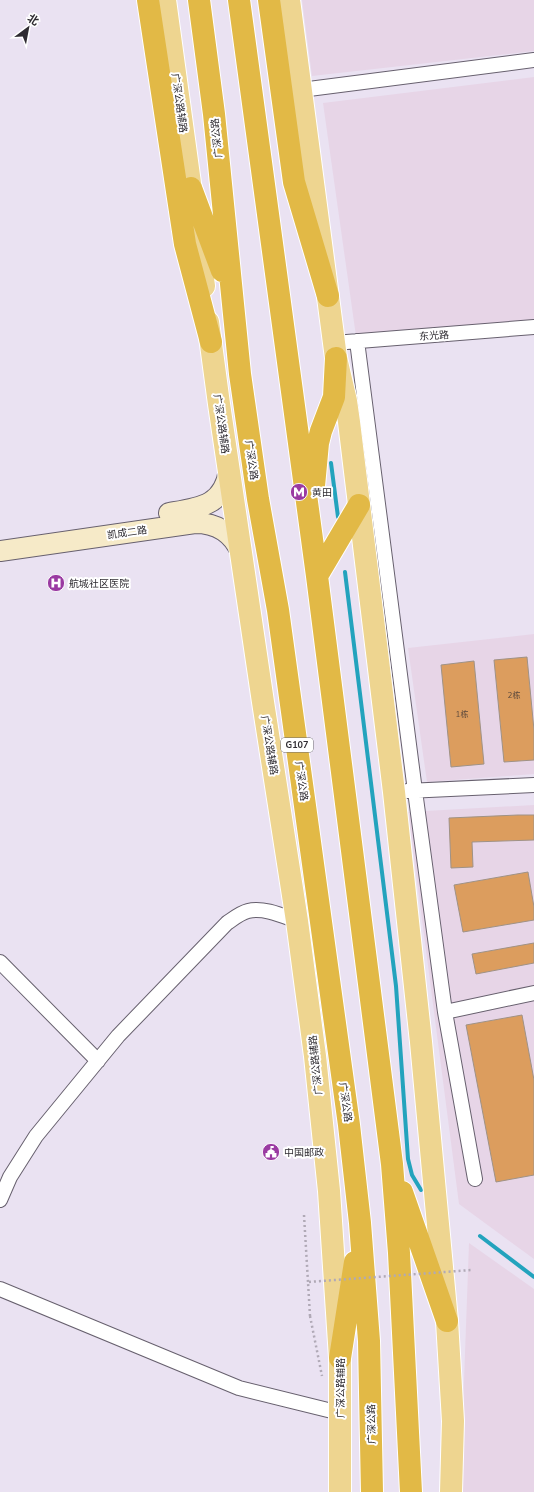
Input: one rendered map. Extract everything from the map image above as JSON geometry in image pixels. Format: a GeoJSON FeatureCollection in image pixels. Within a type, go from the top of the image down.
{"type":"FeatureCollection","features":[{"type":"Feature","properties":{"kind":"highway"},"geometry":{"type":"LineString","coordinates":[[148,0],[185,244],[211,342]]}},
{"type":"Feature","properties":{"kind":"highway","name":"广深公路"},"geometry":{"type":"LineString","coordinates":[[199,0],[214,114],[240,374],[258,499],[278,610],[348,1117],[360,1223],[369,1341],[372,1492]]}},
{"type":"Feature","properties":{"kind":"highway"},"geometry":{"type":"LineString","coordinates":[[239,0],[317,576],[392,1164],[399,1253],[411,1492]]}},
{"type":"Feature","properties":{"kind":"highway"},"geometry":{"type":"LineString","coordinates":[[269,0],[294,182],[328,296]]}},
{"type":"Feature","properties":{"kind":"highway"},"geometry":{"type":"LineString","coordinates":[[191,188],[232,297]]}},
{"type":"Feature","properties":{"kind":"highway"},"geometry":{"type":"LineString","coordinates":[[312,539],[312,509],[316,453],[321,431],[334,397],[335,351]]}},
{"type":"Feature","properties":{"kind":"highway"},"geometry":{"type":"LineString","coordinates":[[317,576],[359,505]]}},
{"type":"Feature","properties":{"kind":"highway"},"geometry":{"type":"LineString","coordinates":[[392,1164],[447,1321]]}},
{"type":"Feature","properties":{"kind":"highway"},"geometry":{"type":"LineString","coordinates":[[340,1358],[360,1223]]}},
{"type":"Feature","properties":{"kind":"main road","name":"广深公路辅路"},"geometry":{"type":"LineString","coordinates":[[165,0],[229,470],[297,921],[315,1056],[328,1191],[340,1358],[340,1492]]}},
{"type":"Feature","properties":{"kind":"main road"},"geometry":{"type":"LineString","coordinates":[[289,0],[335,351],[346,401],[394,792],[421,1042],[447,1321],[453,1421],[451,1492]]}},
{"type":"Feature","properties":{"kind":"street"},"geometry":{"type":"LineString","coordinates":[[301,90],[534,60]]}},
{"type":"Feature","properties":{"kind":"street","name":"东光路"},"geometry":{"type":"LineString","coordinates":[[335,351],[358,341],[534,327]]}},
{"type":"Feature","properties":{"kind":"street"},"geometry":{"type":"LineString","coordinates":[[358,341],[415,791],[445,1012],[476,1179]]}},
{"type":"Feature","properties":{"kind":"street","name":"凯成二路"},"geometry":{"type":"LineString","coordinates":[[0,538],[200,508],[212,500],[222,490],[228,477],[229,470]]}},
{"type":"Feature","properties":{"kind":"street","name":"凯成二路"},"geometry":{"type":"LineString","coordinates":[[0,551],[195,523],[208,524],[225,532],[235,540],[241,553]]}},
{"type":"Feature","properties":{"kind":"street"},"geometry":{"type":"LineString","coordinates":[[394,792],[534,785]]}},
{"type":"Feature","properties":{"kind":"street"},"geometry":{"type":"LineString","coordinates":[[0,1200],[10,1177],[36,1136],[118,1036],[227,923],[239,915],[250,911],[263,911],[297,921]]}},
{"type":"Feature","properties":{"kind":"street"},"geometry":{"type":"LineString","coordinates":[[0,962],[98,1061]]}},
{"type":"Feature","properties":{"kind":"street"},"geometry":{"type":"LineString","coordinates":[[445,1012],[534,993]]}},
{"type":"Feature","properties":{"kind":"street"},"geometry":{"type":"LineString","coordinates":[[0,1289],[239,1388],[340,1413]]}},
{"type":"Feature","properties":{"kind":"path"},"geometry":{"type":"LineString","coordinates":[[304,1215],[310,1316],[324,1384]]}},
{"type":"Feature","properties":{"kind":"path"},"geometry":{"type":"LineString","coordinates":[[308,1282],[472,1270]]}},
{"type":"Feature","properties":{"kind":"shaded area"},"geometry":{"type":"Polygon","coordinates":[[[302,0],[534,0],[534,51],[312,76],[302,0]]]}},
{"type":"Feature","properties":{"kind":"shaded area"},"geometry":{"type":"Polygon","coordinates":[[[534,77],[534,324],[356,336],[323,103],[534,77]]]}},
{"type":"Feature","properties":{"kind":"shaded area"},"geometry":{"type":"Polygon","coordinates":[[[534,634],[534,774],[427,782],[408,648],[534,634]]]}},
{"type":"Feature","properties":{"kind":"shaded area"},"geometry":{"type":"Polygon","coordinates":[[[534,805],[534,1259],[459,1204],[408,812],[534,805]]]}},
{"type":"Feature","properties":{"kind":"shaded area"},"geometry":{"type":"Polygon","coordinates":[[[469,1243],[534,1289],[534,1492],[460,1492],[469,1243]]]}},
{"type":"Feature","properties":{"kind":"building"},"geometry":{"type":"Polygon","coordinates":[[[527,657],[534,730],[534,760],[504,762],[494,660],[527,657]]]}},
{"type":"Feature","properties":{"kind":"building"},"geometry":{"type":"Polygon","coordinates":[[[474,661],[484,764],[451,767],[441,665],[474,661]]]}},
{"type":"Feature","properties":{"kind":"building"},"geometry":{"type":"Polygon","coordinates":[[[534,815],[534,840],[472,842],[473,867],[451,868],[449,818],[534,815]]]}},
{"type":"Feature","properties":{"kind":"building"},"geometry":{"type":"Polygon","coordinates":[[[528,872],[534,907],[534,920],[463,932],[454,885],[528,872]]]}},
{"type":"Feature","properties":{"kind":"building"},"geometry":{"type":"Polygon","coordinates":[[[534,943],[534,963],[476,974],[472,954],[534,943]]]}},
{"type":"Feature","properties":{"kind":"building"},"geometry":{"type":"Polygon","coordinates":[[[522,1015],[534,1080],[534,1175],[496,1182],[466,1025],[522,1015]]]}},
{"type":"Feature","properties":{"kind":"waterway"},"geometry":{"type":"LineString","coordinates":[[331,463],[338,517]]}},
{"type":"Feature","properties":{"kind":"waterway"},"geometry":{"type":"LineString","coordinates":[[345,572],[396,986],[408,1159],[412,1175],[421,1190]]}},
{"type":"Feature","properties":{"kind":"waterway"},"geometry":{"type":"LineString","coordinates":[[480,1236],[534,1277]]}},
{"type":"Feature","properties":{"kind":"place","name":"黄田"},"geometry":{"type":"Point","coordinates":[299,492]}},
{"type":"Feature","properties":{"kind":"place","name":"航城社区医院"},"geometry":{"type":"Point","coordinates":[56,583]}},
{"type":"Feature","properties":{"kind":"place","name":"中国邮政"},"geometry":{"type":"Point","coordinates":[271,1152]}}]}
